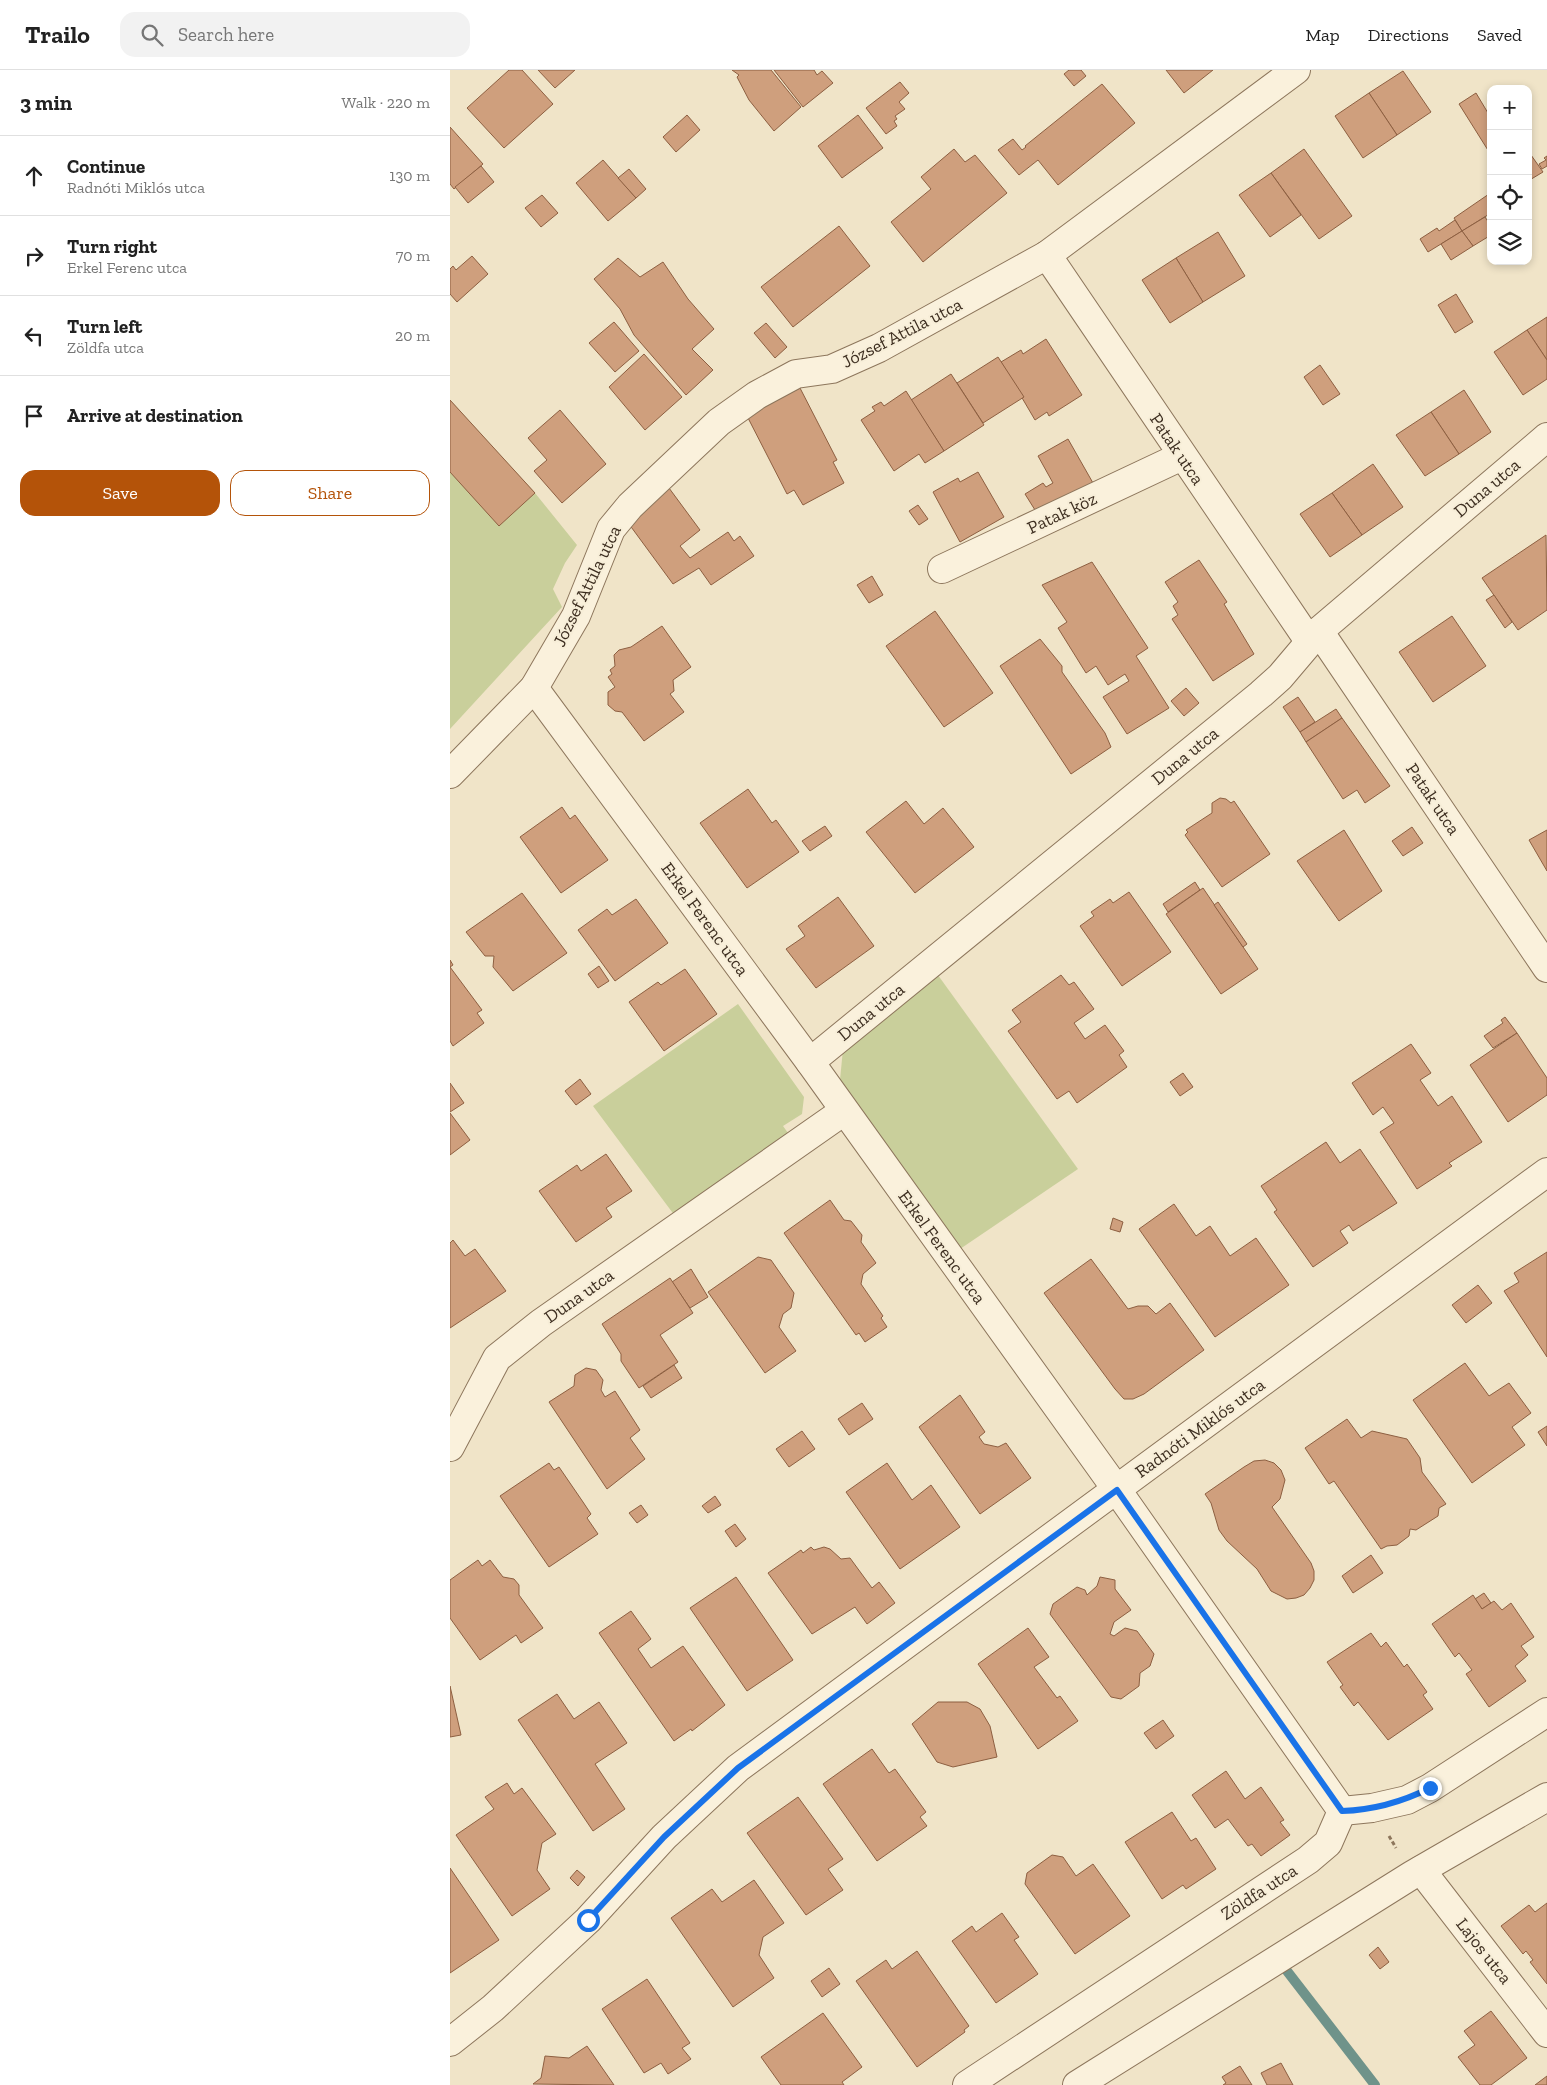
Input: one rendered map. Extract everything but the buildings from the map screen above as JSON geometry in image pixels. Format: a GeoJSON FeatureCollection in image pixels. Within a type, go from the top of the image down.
{"type":"FeatureCollection","features":[{"type":"Feature","properties":{"kind":"street","name":"József Attila utca"},"geometry":{"type":"LineString","coordinates":[[450,774],[534,688],[576,616],[611,529],[630,506],[719,422],[757,395],[796,374],[832,369],[879,348],[1047,256],[1296,70]]}},
{"type":"Feature","properties":{"kind":"street","name":"Patak utca"},"geometry":{"type":"LineString","coordinates":[[1047,256],[1182,456],[1314,636],[1547,968]]}},
{"type":"Feature","properties":{"kind":"street","name":"Duna utca"},"geometry":{"type":"LineString","coordinates":[[810,1062],[1261,694],[1280,677],[1314,636],[1547,437]]}},
{"type":"Feature","properties":{"kind":"street","name":"Patak köz"},"geometry":{"type":"LineString","coordinates":[[942,569],[1182,456]]}},
{"type":"Feature","properties":{"kind":"street","name":"Erkel Ferenc utca"},"geometry":{"type":"LineString","coordinates":[[534,688],[810,1062],[1117,1490],[1342,1811]]}},
{"type":"Feature","properties":{"kind":"street","name":"Duna utca"},"geometry":{"type":"LineString","coordinates":[[450,1447],[497,1358],[540,1323],[844,1111]]}},
{"type":"Feature","properties":{"kind":"street","name":"Radnóti Miklós utca"},"geometry":{"type":"LineString","coordinates":[[450,2042],[493,2008],[588,1920],[664,1837],[738,1768],[1547,1172]]}},
{"type":"Feature","properties":{"kind":"street"},"geometry":{"type":"LineString","coordinates":[[1342,1811],[1372,1808],[1407,1800],[1430,1788],[1547,1712]]}},
{"type":"Feature","properties":{"kind":"street"},"geometry":{"type":"LineString","coordinates":[[1077,2085],[1417,1873],[1547,1797]]}},
{"type":"Feature","properties":{"kind":"street","name":"Zöldfa utca"},"geometry":{"type":"LineString","coordinates":[[967,2085],[1308,1860],[1328,1843],[1342,1811]]}},
{"type":"Feature","properties":{"kind":"street","name":"Lajos utca"},"geometry":{"type":"LineString","coordinates":[[1417,1873],[1547,2033]]}},
{"type":"Feature","properties":{"kind":"path"},"geometry":{"type":"LineString","coordinates":[[1372,1808],[1417,1873]]}},
{"type":"Feature","properties":{"kind":"green space"},"geometry":{"type":"Polygon","coordinates":[[[450,400],[535,493],[577,545],[565,563],[553,589],[562,607],[450,729],[450,400]]]}},
{"type":"Feature","properties":{"kind":"green space"},"geometry":{"type":"Polygon","coordinates":[[[935,971],[1078,1169],[960,1249],[843,1091],[840,1080],[843,1049],[935,971]]]}},
{"type":"Feature","properties":{"kind":"green space"},"geometry":{"type":"Polygon","coordinates":[[[738,1004],[804,1097],[802,1114],[783,1126],[788,1133],[675,1216],[593,1106],[738,1004]]]}},
{"type":"Feature","properties":{"kind":"waterway"},"geometry":{"type":"LineString","coordinates":[[1287,1971],[1375,2085]]}},
{"type":"Feature","properties":{"kind":"route"},"geometry":{"type":"LineString","coordinates":[[588,1920],[664,1837],[738,1768],[1117,1490],[1342,1811],[1372,1808],[1407,1800],[1430,1788]]}}]}
